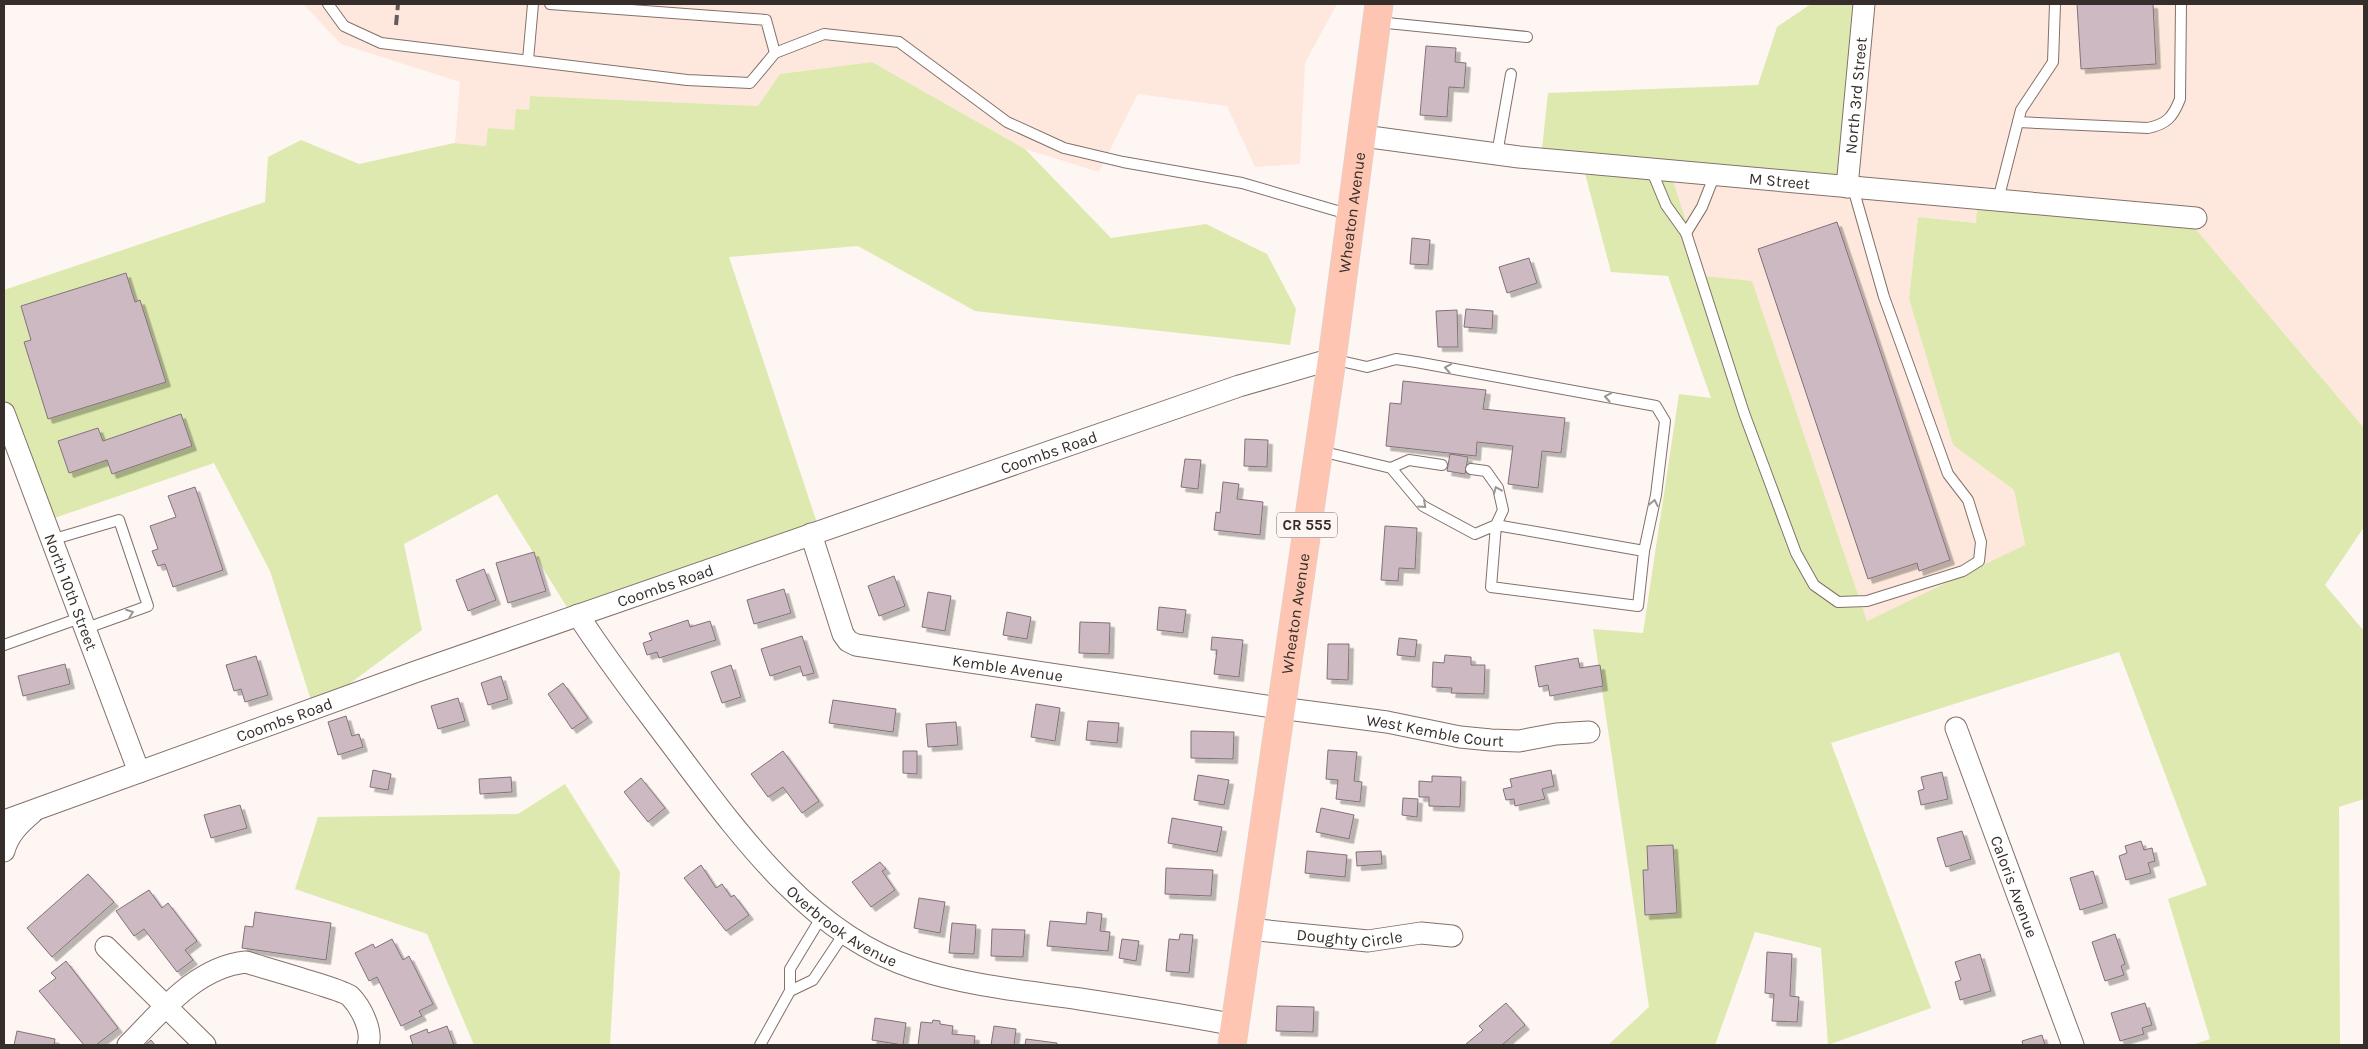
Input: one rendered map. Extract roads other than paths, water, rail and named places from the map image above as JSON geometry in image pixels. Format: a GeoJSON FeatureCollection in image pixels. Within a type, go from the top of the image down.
{"type":"FeatureCollection","features":[{"type":"Feature","properties":{"kind":"main road","name":"Wheaton Avenue"},"geometry":{"type":"LineString","coordinates":[[1234,1035],[1332,359],[1378,13]]}},
{"type":"Feature","properties":{"kind":"street","name":"North 3rd Street"},"geometry":{"type":"LineString","coordinates":[[1850,187],[1864,4]]}},
{"type":"Feature","properties":{"kind":"street","name":"M Street"},"geometry":{"type":"LineString","coordinates":[[1363,136],[1497,154],[2196,218]]}},
{"type":"Feature","properties":{"kind":"street","name":"Coombs Road"},"geometry":{"type":"LineString","coordinates":[[4,821],[57,800],[578,615],[1239,386],[1332,359]]}},
{"type":"Feature","properties":{"kind":"street","name":"North 10th Street"},"geometry":{"type":"LineString","coordinates":[[4,413],[138,772]]}},
{"type":"Feature","properties":{"kind":"street","name":"Kemble Avenue"},"geometry":{"type":"LineString","coordinates":[[811,534],[843,634],[848,641],[856,645],[1280,708]]}},
{"type":"Feature","properties":{"kind":"street","name":"Overbrook Avenue"},"geometry":{"type":"LineString","coordinates":[[578,615],[632,695],[759,856],[822,916],[845,932],[887,958],[913,968],[949,978],[982,986],[1081,999],[1234,1035]]}},
{"type":"Feature","properties":{"kind":"street","name":"West Kemble Court"},"geometry":{"type":"LineString","coordinates":[[1280,708],[1387,722],[1491,740],[1519,742],[1556,734],[1589,732]]}},
{"type":"Feature","properties":{"kind":"street","name":"Caloris Avenue"},"geometry":{"type":"LineString","coordinates":[[1956,728],[2073,1045]]}},
{"type":"Feature","properties":{"kind":"street"},"geometry":{"type":"LineString","coordinates":[[4,851],[6,841],[14,831],[40,808]]}},
{"type":"Feature","properties":{"kind":"street","name":"Doughty Circle"},"geometry":{"type":"LineString","coordinates":[[1248,929],[1360,941],[1421,933],[1452,936]]}},
{"type":"Feature","properties":{"kind":"street"},"geometry":{"type":"LineString","coordinates":[[106,947],[205,1045]]}},
{"type":"Feature","properties":{"kind":"street"},"geometry":{"type":"LineString","coordinates":[[128,1045],[202,976],[231,964],[246,962],[349,996],[366,1022],[372,1042]]}},
{"type":"Feature","properties":{"kind":"lane"},"geometry":{"type":"LineString","coordinates":[[328,4],[344,26],[381,43],[688,80],[750,83],[775,53],[824,34],[899,42],[1007,122],[1064,148],[1123,162],[1242,184],[1352,215]]}},
{"type":"Feature","properties":{"kind":"lane"},"geometry":{"type":"LineString","coordinates":[[528,60],[533,4]]}},
{"type":"Feature","properties":{"kind":"lane"},"geometry":{"type":"LineString","coordinates":[[550,4],[766,20],[775,53]]}},
{"type":"Feature","properties":{"kind":"lane"},"geometry":{"type":"LineString","coordinates":[[1998,200],[2022,110],[2053,62],[2055,4]]}},
{"type":"Feature","properties":{"kind":"lane"},"geometry":{"type":"LineString","coordinates":[[2018,122],[2148,128],[2164,124],[2175,114],[2180,99],[2181,4]]}},
{"type":"Feature","properties":{"kind":"lane"},"geometry":{"type":"LineString","coordinates":[[1378,13],[1527,37]]}},
{"type":"Feature","properties":{"kind":"lane"},"geometry":{"type":"LineString","coordinates":[[1497,154],[1511,74]]}},
{"type":"Feature","properties":{"kind":"lane"},"geometry":{"type":"LineString","coordinates":[[1651,169],[1666,204],[1686,233],[1744,413],[1796,553],[1814,585],[1838,602],[1867,601],[1963,571],[1979,560],[1981,542],[1968,500],[1948,474],[1884,297],[1850,187]]}},
{"type":"Feature","properties":{"kind":"lane"},"geometry":{"type":"LineString","coordinates":[[1686,233],[1702,207],[1715,174]]}},
{"type":"Feature","properties":{"kind":"lane"},"geometry":{"type":"LineString","coordinates":[[1332,359],[1367,367],[1396,359],[1656,406],[1665,421],[1657,486],[1644,551],[1638,606],[1491,587],[1496,525],[1503,510],[1498,488],[1486,471],[1471,469]]}},
{"type":"Feature","properties":{"kind":"lane"},"geometry":{"type":"LineString","coordinates":[[1318,451],[1391,468],[1423,506],[1444,519],[1476,534],[1496,525],[1644,551]]}},
{"type":"Feature","properties":{"kind":"lane"},"geometry":{"type":"LineString","coordinates":[[1391,468],[1409,460],[1442,465]]}},
{"type":"Feature","properties":{"kind":"lane"},"geometry":{"type":"LineString","coordinates":[[4,645],[148,606],[119,520],[50,540]]}},
{"type":"Feature","properties":{"kind":"lane"},"geometry":{"type":"LineString","coordinates":[[760,1045],[790,990],[790,969],[822,916]]}},
{"type":"Feature","properties":{"kind":"lane"},"geometry":{"type":"LineString","coordinates":[[790,990],[813,980],[845,932]]}},
{"type":"Feature","properties":{"kind":"railway"},"geometry":{"type":"LineString","coordinates":[[396,25],[398,4]]}}]}
